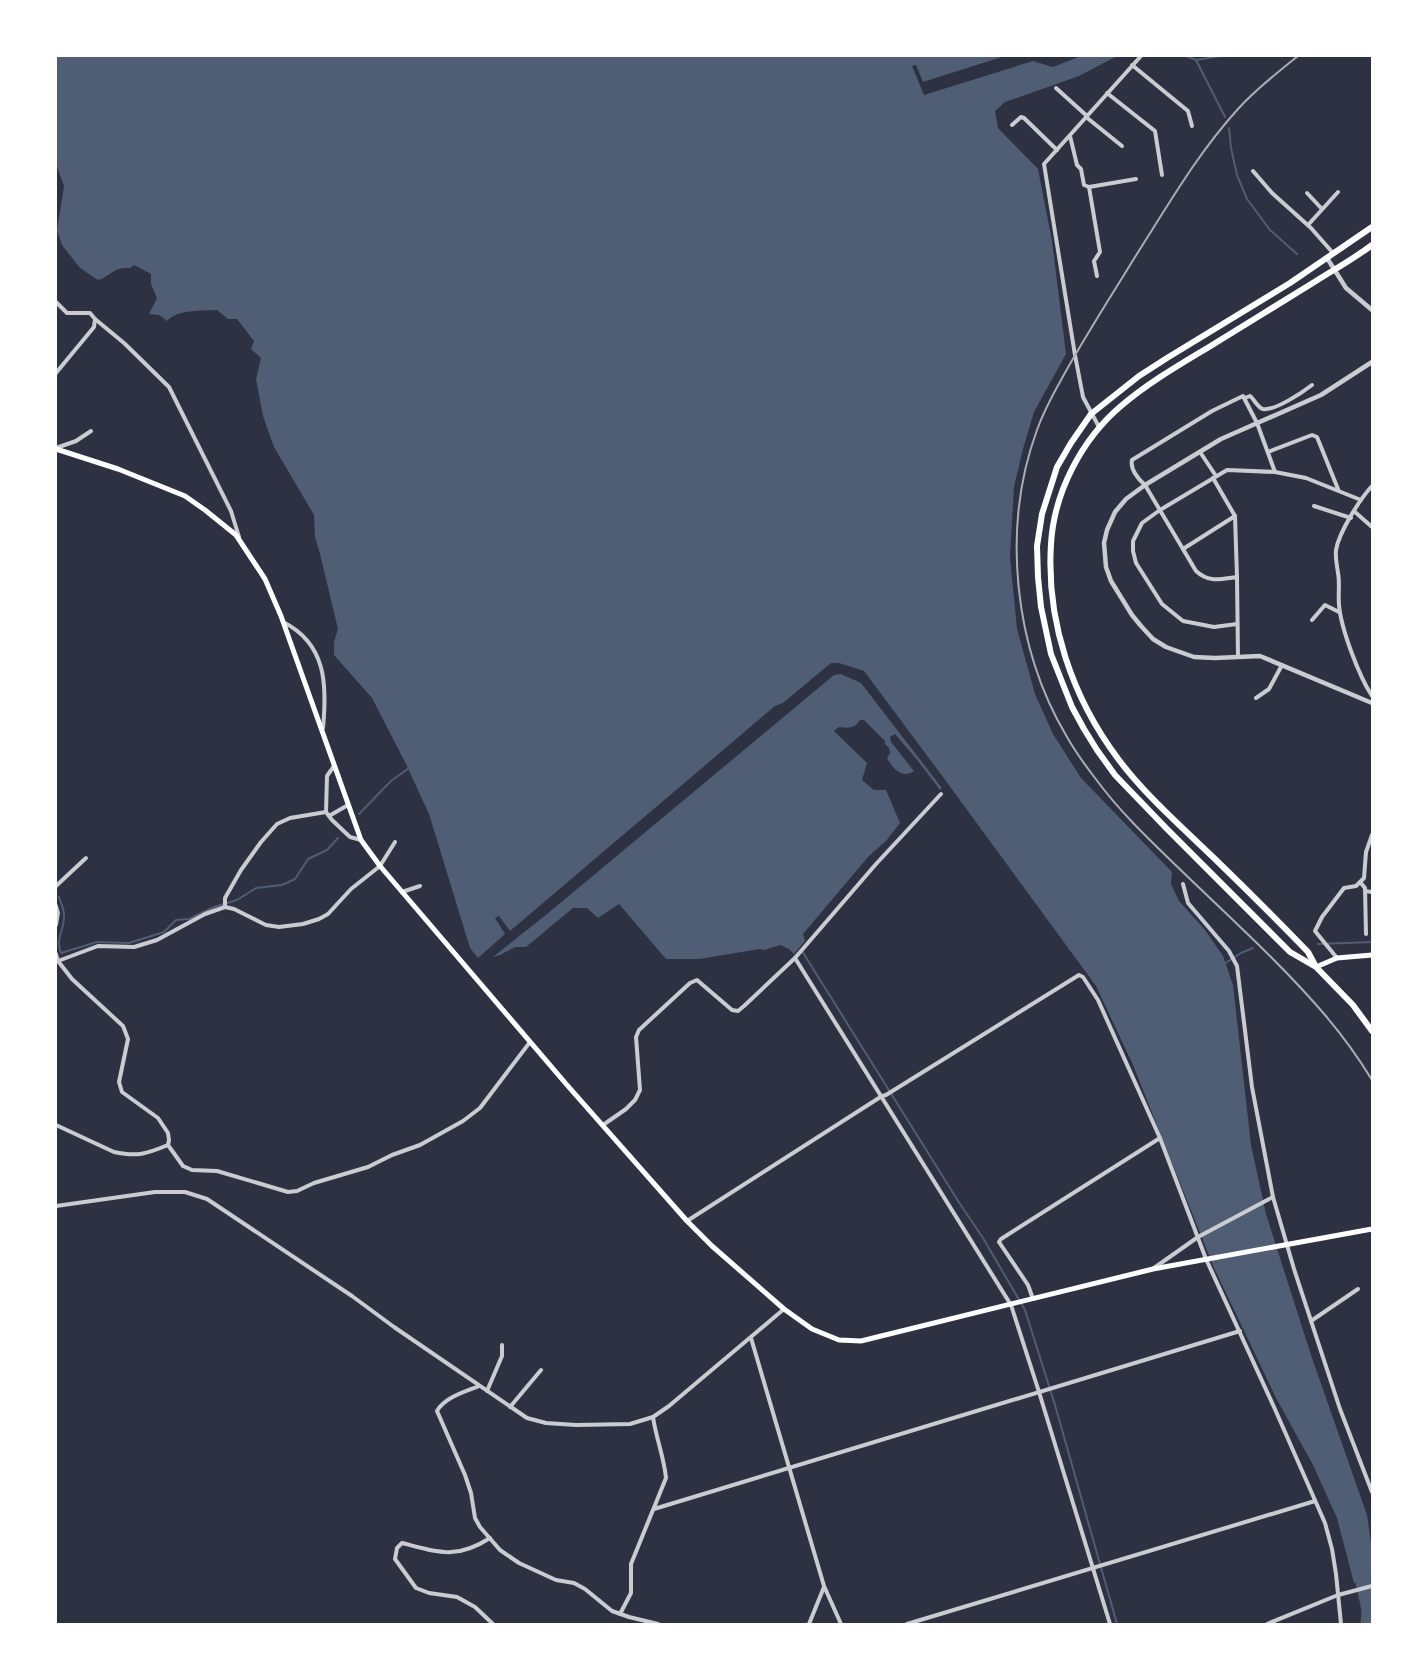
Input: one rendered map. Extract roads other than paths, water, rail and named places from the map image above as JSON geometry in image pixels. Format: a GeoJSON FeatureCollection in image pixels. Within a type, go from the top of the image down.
{"type":"FeatureCollection","features":[{"type":"Feature","properties":{"kind":"highway"},"geometry":{"type":"LineString","coordinates":[[1372,227],[1290,283],[1139,376],[1091,414],[1057,467],[1042,514],[1037,546],[1041,607],[1051,654],[1062,685],[1083,729],[1115,775],[1290,952],[1316,967],[1353,1005],[1372,1031]]}},
{"type":"Feature","properties":{"kind":"highway"},"geometry":{"type":"LineString","coordinates":[[1316,967],[1308,952],[1119,761],[1094,723],[1066,660],[1056,622],[1050,586],[1052,525],[1063,491],[1080,454],[1099,428],[1120,406],[1156,380],[1372,244]]}},
{"type":"Feature","properties":{"kind":"main road"},"geometry":{"type":"LineString","coordinates":[[56,448],[137,476],[185,496],[236,535],[266,579],[361,840],[380,866],[530,1042],[687,1221],[784,1309],[812,1329],[839,1341],[861,1341],[1153,1269],[1372,1229]]}},
{"type":"Feature","properties":{"kind":"main road"},"geometry":{"type":"LineString","coordinates":[[1316,967],[1337,958],[1372,955]]}},
{"type":"Feature","properties":{"kind":"street"},"geometry":{"type":"LineString","coordinates":[[1099,428],[1083,397],[1044,164],[1140,56]]}},
{"type":"Feature","properties":{"kind":"street"},"geometry":{"type":"LineString","coordinates":[[1132,65],[1188,111],[1192,126]]}},
{"type":"Feature","properties":{"kind":"street"},"geometry":{"type":"LineString","coordinates":[[1056,88],[1122,146]]}},
{"type":"Feature","properties":{"kind":"street"},"geometry":{"type":"LineString","coordinates":[[1107,93],[1155,131],[1162,175]]}},
{"type":"Feature","properties":{"kind":"street"},"geometry":{"type":"LineString","coordinates":[[1012,125],[1021,117],[1024,118],[1057,150]]}},
{"type":"Feature","properties":{"kind":"street"},"geometry":{"type":"LineString","coordinates":[[1070,135],[1084,185],[1089,187],[1136,179]]}},
{"type":"Feature","properties":{"kind":"street"},"geometry":{"type":"LineString","coordinates":[[1253,171],[1334,254]]}},
{"type":"Feature","properties":{"kind":"street"},"geometry":{"type":"LineString","coordinates":[[1089,187],[1100,252],[1094,261],[1097,276]]}},
{"type":"Feature","properties":{"kind":"street"},"geometry":{"type":"LineString","coordinates":[[1308,225],[1338,192]]}},
{"type":"Feature","properties":{"kind":"street"},"geometry":{"type":"LineString","coordinates":[[1307,194],[1322,209]]}},
{"type":"Feature","properties":{"kind":"street"},"geometry":{"type":"LineString","coordinates":[[1327,258],[1347,288],[1372,310]]}},
{"type":"Feature","properties":{"kind":"street"},"geometry":{"type":"LineString","coordinates":[[56,302],[68,313],[90,314],[169,387],[231,511],[240,541]]}},
{"type":"Feature","properties":{"kind":"street"},"geometry":{"type":"LineString","coordinates":[[56,373],[94,327],[95,319]]}},
{"type":"Feature","properties":{"kind":"street"},"geometry":{"type":"LineString","coordinates":[[1372,362],[1321,394],[1221,439],[1145,485],[1126,499],[1115,512],[1104,543],[1106,567],[1112,581],[1141,626],[1153,639],[1166,647],[1194,657],[1260,656],[1372,703]]}},
{"type":"Feature","properties":{"kind":"street"},"geometry":{"type":"LineString","coordinates":[[1237,577],[1212,580],[1196,571],[1145,485],[1139,480],[1131,465],[1132,460],[1218,407],[1244,396],[1245,398],[1253,397],[1264,410],[1288,402],[1312,386]]}},
{"type":"Feature","properties":{"kind":"street"},"geometry":{"type":"LineString","coordinates":[[1245,398],[1275,472]]}},
{"type":"Feature","properties":{"kind":"street"},"geometry":{"type":"LineString","coordinates":[[56,448],[76,441],[91,431]]}},
{"type":"Feature","properties":{"kind":"street"},"geometry":{"type":"LineString","coordinates":[[1268,452],[1312,435],[1317,437],[1338,489]]}},
{"type":"Feature","properties":{"kind":"street"},"geometry":{"type":"LineString","coordinates":[[1200,452],[1235,516],[1238,657]]}},
{"type":"Feature","properties":{"kind":"street"},"geometry":{"type":"LineString","coordinates":[[1237,624],[1214,627],[1183,621],[1162,604],[1136,563],[1133,551],[1133,541],[1142,523],[1227,470],[1275,472],[1306,478],[1361,500]]}},
{"type":"Feature","properties":{"kind":"street"},"geometry":{"type":"LineString","coordinates":[[1372,486],[1371,492],[1361,500],[1336,550],[1343,625],[1360,673],[1372,696]]}},
{"type":"Feature","properties":{"kind":"street"},"geometry":{"type":"LineString","coordinates":[[1314,506],[1351,518]]}},
{"type":"Feature","properties":{"kind":"street"},"geometry":{"type":"LineString","coordinates":[[1355,512],[1372,527]]}},
{"type":"Feature","properties":{"kind":"street"},"geometry":{"type":"LineString","coordinates":[[1183,549],[1235,516]]}},
{"type":"Feature","properties":{"kind":"street"},"geometry":{"type":"LineString","coordinates":[[1312,620],[1325,605],[1340,612]]}},
{"type":"Feature","properties":{"kind":"street"},"geometry":{"type":"LineString","coordinates":[[283,622],[298,629],[309,641],[319,661],[324,679],[325,705],[322,732]]}},
{"type":"Feature","properties":{"kind":"street"},"geometry":{"type":"LineString","coordinates":[[1256,698],[1269,688],[1282,665]]}},
{"type":"Feature","properties":{"kind":"street"},"geometry":{"type":"LineString","coordinates":[[334,766],[327,776],[328,814],[350,837],[361,840]]}},
{"type":"Feature","properties":{"kind":"street"},"geometry":{"type":"LineString","coordinates":[[602,1126],[626,1109],[635,1100],[640,1090],[636,1037],[639,1030],[690,983],[697,980],[732,1010],[738,1011],[795,957],[941,795]]}},
{"type":"Feature","properties":{"kind":"street"},"geometry":{"type":"LineString","coordinates":[[225,906],[225,898],[241,870],[277,824],[290,818],[328,814],[348,805]]}},
{"type":"Feature","properties":{"kind":"street"},"geometry":{"type":"LineString","coordinates":[[1337,958],[1316,931],[1322,917],[1344,888],[1356,886],[1364,878],[1366,852],[1372,835]]}},
{"type":"Feature","properties":{"kind":"street"},"geometry":{"type":"LineString","coordinates":[[58,961],[98,945],[123,948],[157,940],[225,906],[266,925],[279,927],[319,919],[328,914],[351,889],[380,866],[395,842]]}},
{"type":"Feature","properties":{"kind":"street"},"geometry":{"type":"LineString","coordinates":[[56,886],[86,858]]}},
{"type":"Feature","properties":{"kind":"street"},"geometry":{"type":"LineString","coordinates":[[1360,882],[1365,888],[1366,934]]}},
{"type":"Feature","properties":{"kind":"street"},"geometry":{"type":"LineString","coordinates":[[1183,884],[1188,903],[1229,951],[1235,962],[1252,1088],[1273,1197],[1340,1409],[1372,1492]]}},
{"type":"Feature","properties":{"kind":"street"},"geometry":{"type":"LineString","coordinates":[[402,892],[420,886]]}},
{"type":"Feature","properties":{"kind":"street"},"geometry":{"type":"LineString","coordinates":[[1365,891],[1372,892]]}},
{"type":"Feature","properties":{"kind":"street"},"geometry":{"type":"LineString","coordinates":[[56,906],[58,913],[56,925]]}},
{"type":"Feature","properties":{"kind":"street"},"geometry":{"type":"LineString","coordinates":[[56,954],[58,961],[72,979],[123,1026],[128,1039],[119,1082],[122,1092],[158,1118],[168,1133],[168,1145],[183,1166],[192,1170],[217,1171],[288,1192],[368,1167],[420,1145],[464,1120],[480,1108],[530,1042]]}},
{"type":"Feature","properties":{"kind":"street"},"geometry":{"type":"LineString","coordinates":[[795,957],[1012,1304],[1095,1568],[1110,1624]]}},
{"type":"Feature","properties":{"kind":"street"},"geometry":{"type":"LineString","coordinates":[[687,1221],[1079,975],[1083,977],[1098,1000],[1161,1138],[1200,1236],[1206,1259],[1325,1523],[1340,1594],[1341,1624]]}},
{"type":"Feature","properties":{"kind":"street"},"geometry":{"type":"LineString","coordinates":[[56,1125],[123,1154],[137,1155],[168,1145]]}},
{"type":"Feature","properties":{"kind":"street"},"geometry":{"type":"LineString","coordinates":[[1033,1299],[1028,1285],[999,1242],[1001,1239],[1161,1138]]}},
{"type":"Feature","properties":{"kind":"street"},"geometry":{"type":"LineString","coordinates":[[56,1206],[155,1192],[185,1192],[207,1199],[352,1296],[510,1407],[527,1418],[546,1423],[630,1424],[653,1417],[784,1309]]}},
{"type":"Feature","properties":{"kind":"street"},"geometry":{"type":"LineString","coordinates":[[1153,1269],[1200,1236],[1273,1197]]}},
{"type":"Feature","properties":{"kind":"street"},"geometry":{"type":"LineString","coordinates":[[1311,1321],[1358,1288]]}},
{"type":"Feature","properties":{"kind":"street"},"geometry":{"type":"LineString","coordinates":[[654,1509],[1240,1331]]}},
{"type":"Feature","properties":{"kind":"street"},"geometry":{"type":"LineString","coordinates":[[750,1338],[824,1586],[841,1624]]}},
{"type":"Feature","properties":{"kind":"street"},"geometry":{"type":"LineString","coordinates":[[487,1391],[502,1356],[502,1345]]}},
{"type":"Feature","properties":{"kind":"street"},"geometry":{"type":"LineString","coordinates":[[510,1407],[541,1370]]}},
{"type":"Feature","properties":{"kind":"street"},"geometry":{"type":"LineString","coordinates":[[480,1386],[448,1400],[437,1411],[465,1475],[475,1518],[480,1527],[500,1550],[519,1563],[556,1580],[574,1583],[612,1611],[658,1624]]}},
{"type":"Feature","properties":{"kind":"street"},"geometry":{"type":"LineString","coordinates":[[620,1614],[631,1593],[631,1564],[666,1478],[665,1464],[655,1434],[653,1417]]}},
{"type":"Feature","properties":{"kind":"street"},"geometry":{"type":"LineString","coordinates":[[907,1624],[1315,1501]]}},
{"type":"Feature","properties":{"kind":"street"},"geometry":{"type":"LineString","coordinates":[[490,1539],[478,1546],[459,1552],[440,1553],[402,1543],[397,1548],[395,1558],[416,1588],[457,1598],[475,1607],[494,1624]]}},
{"type":"Feature","properties":{"kind":"street"},"geometry":{"type":"LineString","coordinates":[[809,1624],[824,1586]]}},
{"type":"Feature","properties":{"kind":"street"},"geometry":{"type":"LineString","coordinates":[[1267,1624],[1340,1594],[1372,1586]]}},
{"type":"Feature","properties":{"kind":"water"},"geometry":{"type":"Polygon","coordinates":[[[56,56],[1005,56],[923,82],[916,65],[912,66],[924,95],[1033,61],[1053,67],[1081,56],[1117,56],[1079,76],[1005,102],[995,111],[998,128],[1038,169],[1052,241],[1066,354],[1034,412],[1014,487],[1010,557],[1017,629],[1035,694],[1053,734],[1081,778],[1172,872],[1171,884],[1179,901],[1205,930],[1223,956],[1233,985],[1251,1145],[1266,1214],[1311,1355],[1367,1515],[1372,1549],[1372,1580],[1354,1583],[1337,1518],[1313,1465],[1276,1398],[1214,1268],[1133,1065],[1096,986],[864,671],[839,663],[831,663],[783,703],[775,706],[510,931],[499,916],[495,918],[505,934],[478,958],[470,948],[429,814],[406,764],[372,698],[334,655],[334,642],[338,629],[315,537],[314,515],[274,447],[263,416],[256,379],[261,358],[251,349],[254,341],[237,319],[228,319],[217,310],[177,314],[167,321],[159,315],[149,314],[157,298],[151,284],[151,274],[134,265],[130,268],[116,270],[98,280],[80,268],[62,245],[57,230],[64,186],[56,164],[56,56]]]}},
{"type":"Feature","properties":{"kind":"water"},"geometry":{"type":"Polygon","coordinates":[[[841,674],[861,683],[942,788],[940,790],[895,734],[890,737],[891,742],[914,771],[910,773],[898,772],[892,766],[887,758],[890,753],[885,741],[864,720],[860,720],[854,726],[839,727],[834,731],[867,763],[862,780],[874,790],[886,790],[900,823],[803,934],[805,941],[794,954],[780,945],[764,950],[699,959],[666,959],[619,904],[598,918],[587,908],[573,908],[526,947],[515,947],[493,957],[834,675],[841,674]]]}},
{"type":"Feature","properties":{"kind":"waterway"},"geometry":{"type":"LineString","coordinates":[[1186,56],[1196,60],[1221,56]]}},
{"type":"Feature","properties":{"kind":"waterway"},"geometry":{"type":"LineString","coordinates":[[1196,60],[1225,117]]}},
{"type":"Feature","properties":{"kind":"waterway"},"geometry":{"type":"LineString","coordinates":[[1229,128],[1237,175],[1247,199],[1270,230],[1297,254]]}},
{"type":"Feature","properties":{"kind":"waterway"},"geometry":{"type":"LineString","coordinates":[[359,814],[391,781],[409,768]]}},
{"type":"Feature","properties":{"kind":"waterway"},"geometry":{"type":"LineString","coordinates":[[59,897],[64,915],[59,943],[61,953],[97,942],[129,943],[164,932],[176,920],[189,919],[214,907],[237,900],[256,888],[282,885],[295,879],[308,859],[327,850],[338,838]]}},
{"type":"Feature","properties":{"kind":"waterway"},"geometry":{"type":"LineString","coordinates":[[1318,944],[1372,942]]}},
{"type":"Feature","properties":{"kind":"waterway"},"geometry":{"type":"LineString","coordinates":[[1224,964],[1253,948]]}},
{"type":"Feature","properties":{"kind":"waterway"},"geometry":{"type":"LineString","coordinates":[[802,951],[983,1238],[1025,1310],[1055,1405],[1117,1624]]}},
{"type":"Feature","properties":{"kind":"waterway"},"geometry":{"type":"LineString","coordinates":[[1359,1563],[1369,1610],[1368,1624]]}},
{"type":"Feature","properties":{"kind":"railway"},"geometry":{"type":"LineString","coordinates":[[1298,56],[1244,102],[1196,162],[1097,318],[1051,398],[1037,430],[1026,468],[1019,507],[1017,547],[1019,587],[1025,627],[1035,665],[1049,702],[1067,737],[1084,763],[1105,792],[1140,830],[1309,997],[1344,1038],[1372,1080]]}}]}
